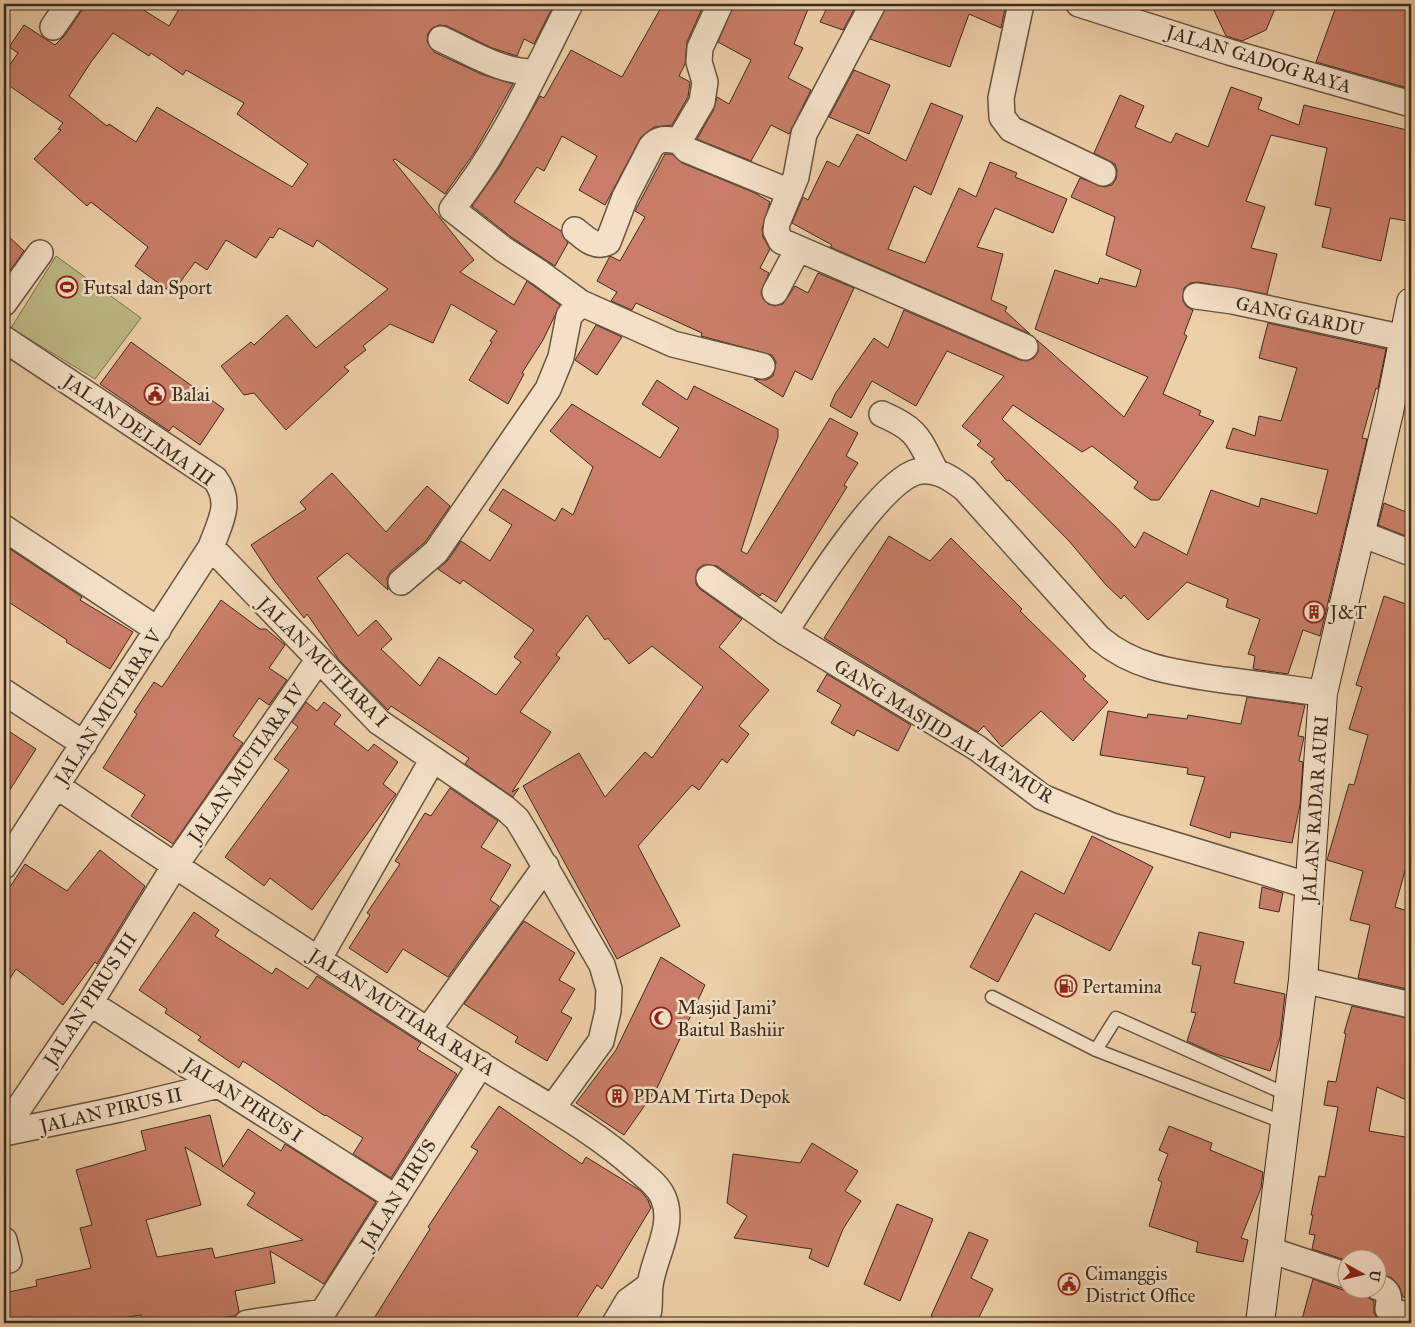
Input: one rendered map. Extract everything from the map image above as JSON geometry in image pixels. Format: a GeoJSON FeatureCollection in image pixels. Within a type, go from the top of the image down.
{"type":"FeatureCollection","features":[{"type":"Feature","properties":{"kind":"main road","name":"JALAN RADAR AURI"},"geometry":{"type":"LineString","coordinates":[[1260,1323],[1303,980],[1323,693],[1359,533],[1389,412],[1411,302]]}},
{"type":"Feature","properties":{"kind":"street"},"geometry":{"type":"LineString","coordinates":[[53,27],[69,4]]}},
{"type":"Feature","properties":{"kind":"street"},"geometry":{"type":"LineString","coordinates":[[570,4],[503,136],[452,209],[503,249],[581,303],[673,344],[762,366]]}},
{"type":"Feature","properties":{"kind":"street"},"geometry":{"type":"LineString","coordinates":[[679,141],[702,102],[705,82],[698,62],[700,48],[720,4]]}},
{"type":"Feature","properties":{"kind":"street"},"geometry":{"type":"LineString","coordinates":[[873,4],[804,134],[797,171],[777,223],[777,236],[780,241],[1025,347]]}},
{"type":"Feature","properties":{"kind":"street"},"geometry":{"type":"LineString","coordinates":[[1021,4],[1001,98],[1002,117],[1011,129],[1102,173]]}},
{"type":"Feature","properties":{"kind":"street","name":"JALAN GADOG RAYA"},"geometry":{"type":"LineString","coordinates":[[1079,4],[1229,52],[1411,104]]}},
{"type":"Feature","properties":{"kind":"street"},"geometry":{"type":"LineString","coordinates":[[441,39],[500,65],[518,71],[535,72]]}},
{"type":"Feature","properties":{"kind":"street"},"geometry":{"type":"LineString","coordinates":[[574,230],[595,244],[603,245],[608,242],[625,197],[656,140],[679,141],[687,150],[790,192]]}},
{"type":"Feature","properties":{"kind":"street"},"geometry":{"type":"LineString","coordinates":[[775,292],[798,249]]}},
{"type":"Feature","properties":{"kind":"street"},"geometry":{"type":"LineString","coordinates":[[4,303],[40,253]]}},
{"type":"Feature","properties":{"kind":"street","name":"GANG GARDU"},"geometry":{"type":"LineString","coordinates":[[1196,296],[1233,301],[1404,338]]}},
{"type":"Feature","properties":{"kind":"street"},"geometry":{"type":"LineString","coordinates":[[401,582],[436,552],[543,396],[561,357],[569,316],[581,303]]}},
{"type":"Feature","properties":{"kind":"street","name":"JALAN DELIMA III"},"geometry":{"type":"LineString","coordinates":[[4,339],[214,479],[221,488],[225,500],[223,513],[211,548]]}},
{"type":"Feature","properties":{"kind":"street"},"geometry":{"type":"LineString","coordinates":[[882,414],[906,424],[915,433],[936,472]]}},
{"type":"Feature","properties":{"kind":"street"},"geometry":{"type":"LineString","coordinates":[[785,632],[830,562],[886,494],[902,479],[917,472],[936,472],[950,477],[965,489],[1099,638],[1114,651],[1130,660],[1166,672],[1323,693]]}},
{"type":"Feature","properties":{"kind":"street"},"geometry":{"type":"LineString","coordinates":[[4,528],[158,630]]}},
{"type":"Feature","properties":{"kind":"street"},"geometry":{"type":"LineString","coordinates":[[1359,533],[1411,553]]}},
{"type":"Feature","properties":{"kind":"street","name":"JALAN MUTIARA V"},"geometry":{"type":"LineString","coordinates":[[4,866],[211,548]]}},
{"type":"Feature","properties":{"kind":"street","name":"JALAN MUTIARA I"},"geometry":{"type":"LineString","coordinates":[[211,548],[379,722],[433,758],[517,819],[546,866],[602,965],[609,990],[608,1011],[601,1041],[553,1108]]}},
{"type":"Feature","properties":{"kind":"street","name":"GANG MASJID AL MA'MUR"},"geometry":{"type":"LineString","coordinates":[[709,578],[785,632],[977,748],[1042,797],[1112,826],[1310,886]]}},
{"type":"Feature","properties":{"kind":"street","name":"JALAN MUTIARA IV"},"geometry":{"type":"LineString","coordinates":[[174,866],[319,659]]}},
{"type":"Feature","properties":{"kind":"street"},"geometry":{"type":"LineString","coordinates":[[4,692],[84,744]]}},
{"type":"Feature","properties":{"kind":"street"},"geometry":{"type":"LineString","coordinates":[[319,958],[433,758]]}},
{"type":"Feature","properties":{"kind":"street","name":"JALAN MUTIARA RAYA"},"geometry":{"type":"LineString","coordinates":[[57,786],[174,866],[481,1064],[553,1108],[628,1161],[655,1185],[664,1197],[667,1210],[666,1224],[650,1285],[651,1321]]}},
{"type":"Feature","properties":{"kind":"street","name":"JALAN PIRUS III"},"geometry":{"type":"LineString","coordinates":[[4,1130],[90,1002],[174,866]]}},
{"type":"Feature","properties":{"kind":"street"},"geometry":{"type":"LineString","coordinates":[[428,1030],[546,866]]}},
{"type":"Feature","properties":{"kind":"street"},"geometry":{"type":"LineString","coordinates":[[1303,980],[1411,1005]]}},
{"type":"Feature","properties":{"kind":"street","name":"JALAN PIRUS I"},"geometry":{"type":"LineString","coordinates":[[90,1002],[396,1198]]}},
{"type":"Feature","properties":{"kind":"street","name":"JALAN PIRUS"},"geometry":{"type":"LineString","coordinates":[[319,1317],[481,1064]]}},
{"type":"Feature","properties":{"kind":"street","name":"JALAN PIRUS II"},"geometry":{"type":"LineString","coordinates":[[4,1133],[120,1109],[219,1085]]}},
{"type":"Feature","properties":{"kind":"street"},"geometry":{"type":"LineString","coordinates":[[1270,1250],[1338,1273]]}},
{"type":"Feature","properties":{"kind":"street"},"geometry":{"type":"LineString","coordinates":[[615,1323],[628,1301],[650,1285]]}},
{"type":"Feature","properties":{"kind":"street"},"geometry":{"type":"LineString","coordinates":[[628,1301],[651,1321]]}},
{"type":"Feature","properties":{"kind":"street"},"geometry":{"type":"LineString","coordinates":[[1382,1306],[1411,1317]]}},
{"type":"Feature","properties":{"kind":"street"},"geometry":{"type":"LineString","coordinates":[[247,1323],[319,1317]]}},
{"type":"Feature","properties":{"kind":"lane"},"geometry":{"type":"LineString","coordinates":[[992,997],[1096,1050],[1285,1123]]}},
{"type":"Feature","properties":{"kind":"lane"},"geometry":{"type":"LineString","coordinates":[[1096,1050],[1116,1018],[1288,1095]]}},
{"type":"Feature","properties":{"kind":"shaded area","name":"Futsal dan Sport"},"geometry":{"type":"Polygon","coordinates":[[[56,256],[141,318],[95,379],[11,328],[56,256]]]}},
{"type":"Feature","properties":{"kind":"building"},"geometry":{"type":"Polygon","coordinates":[[[86,4],[134,4],[169,26],[182,4],[554,4],[534,44],[524,39],[517,56],[492,48],[447,26],[439,25],[432,28],[428,33],[427,41],[434,52],[481,74],[513,84],[474,153],[445,194],[395,159],[393,160],[474,260],[460,272],[514,305],[527,281],[560,305],[543,340],[522,373],[524,374],[508,404],[469,380],[497,331],[451,304],[433,343],[390,324],[363,346],[366,350],[344,367],[349,371],[286,430],[254,393],[244,395],[221,366],[251,342],[254,345],[287,315],[316,348],[388,289],[317,240],[313,247],[279,228],[273,238],[270,237],[256,258],[226,240],[207,270],[195,262],[172,293],[135,266],[148,247],[91,202],[87,206],[34,159],[61,130],[58,129],[63,123],[4,82],[4,73],[18,53],[9,47],[24,25],[55,45],[65,35],[86,4]],[[113,33],[69,96],[107,126],[109,124],[136,142],[157,107],[292,187],[308,164],[237,114],[244,103],[186,70],[183,75],[151,53],[149,56],[113,33]]]}},
{"type":"Feature","properties":{"kind":"building"},"geometry":{"type":"Polygon","coordinates":[[[663,4],[704,4],[687,42],[685,64],[679,76],[690,82],[688,97],[672,125],[654,127],[641,137],[605,205],[579,190],[597,156],[562,136],[544,171],[537,167],[514,202],[561,231],[568,243],[555,266],[511,237],[472,206],[499,168],[540,96],[544,98],[571,50],[622,77],[663,4]]]}},
{"type":"Feature","properties":{"kind":"building"},"geometry":{"type":"Polygon","coordinates":[[[734,4],[810,4],[794,44],[803,48],[788,78],[811,90],[789,134],[771,125],[751,161],[697,139],[714,109],[717,97],[729,104],[751,60],[718,42],[734,4]]]}},
{"type":"Feature","properties":{"kind":"building"},"geometry":{"type":"Polygon","coordinates":[[[829,4],[857,4],[843,30],[820,22],[829,4]]]}},
{"type":"Feature","properties":{"kind":"building"},"geometry":{"type":"Polygon","coordinates":[[[887,4],[994,4],[1005,9],[1001,28],[969,14],[950,67],[870,39],[887,4]]]}},
{"type":"Feature","properties":{"kind":"building"},"geometry":{"type":"Polygon","coordinates":[[[1211,4],[1277,4],[1266,30],[1242,41],[1226,36],[1211,4]]]}},
{"type":"Feature","properties":{"kind":"building"},"geometry":{"type":"Polygon","coordinates":[[[1337,4],[1411,4],[1411,89],[1316,62],[1337,4]]]}},
{"type":"Feature","properties":{"kind":"building"},"geometry":{"type":"Polygon","coordinates":[[[854,70],[890,85],[869,134],[829,117],[854,70]]]}},
{"type":"Feature","properties":{"kind":"building"},"geometry":{"type":"Polygon","coordinates":[[[1231,87],[1262,98],[1258,109],[1299,125],[1304,105],[1411,131],[1411,198],[1407,221],[1390,218],[1381,261],[1322,247],[1331,208],[1315,205],[1327,148],[1271,135],[1246,201],[1265,207],[1251,248],[1277,254],[1267,294],[1198,282],[1190,283],[1184,288],[1183,301],[1187,307],[1193,310],[1184,334],[1187,336],[1163,394],[1201,411],[1199,415],[1214,421],[1159,500],[1151,500],[1134,488],[1138,482],[1092,446],[1082,452],[1013,405],[1002,419],[1116,527],[1135,548],[1144,532],[1187,555],[1211,490],[1259,507],[1261,498],[1317,514],[1328,470],[1226,448],[1233,428],[1255,436],[1259,416],[1281,421],[1297,368],[1259,358],[1268,323],[1386,349],[1378,389],[1376,388],[1362,438],[1367,439],[1320,636],[1303,630],[1288,674],[1253,669],[1255,656],[1248,654],[1260,619],[1226,607],[1228,599],[1187,582],[1148,620],[1124,595],[1121,599],[1106,585],[1069,541],[1009,480],[1007,481],[991,462],[995,459],[977,445],[981,441],[962,426],[1004,376],[947,351],[916,406],[872,381],[851,418],[830,406],[835,394],[874,338],[888,348],[904,310],[1020,360],[1027,361],[1034,358],[1038,352],[1037,340],[1124,417],[1148,377],[1035,329],[1055,270],[1098,284],[1100,278],[1136,287],[1141,270],[1106,255],[1115,217],[1071,197],[1080,178],[1104,187],[1112,185],[1116,179],[1117,171],[1115,164],[1094,153],[1120,95],[1144,106],[1135,127],[1171,143],[1176,133],[1208,147],[1231,87]]]}},
{"type":"Feature","properties":{"kind":"building"},"geometry":{"type":"Polygon","coordinates":[[[931,103],[963,116],[931,195],[914,186],[888,249],[925,263],[959,188],[976,197],[990,162],[1017,173],[1015,177],[1067,199],[1053,233],[995,208],[977,247],[1003,254],[991,300],[1007,307],[1005,311],[1030,334],[830,247],[832,245],[792,223],[803,197],[808,200],[827,161],[839,167],[857,134],[906,161],[931,103]]]}},
{"type":"Feature","properties":{"kind":"building"},"geometry":{"type":"Polygon","coordinates":[[[665,154],[672,154],[682,163],[755,193],[770,202],[762,229],[763,237],[770,249],[760,268],[769,273],[761,292],[763,299],[768,304],[775,306],[783,304],[795,286],[808,293],[818,273],[854,288],[812,380],[795,371],[783,397],[754,379],[766,380],[773,376],[776,362],[772,355],[701,336],[702,333],[636,303],[632,310],[611,301],[617,292],[597,281],[610,256],[620,261],[645,217],[635,211],[665,154]]]}},
{"type":"Feature","properties":{"kind":"building"},"geometry":{"type":"Polygon","coordinates":[[[4,232],[24,251],[4,279],[4,232]]]}},
{"type":"Feature","properties":{"kind":"building"},"geometry":{"type":"Polygon","coordinates":[[[596,325],[622,337],[597,375],[575,360],[596,325]]]}},
{"type":"Feature","properties":{"kind":"building","name":"Balai"},"geometry":{"type":"Polygon","coordinates":[[[131,342],[224,409],[200,445],[173,426],[169,431],[100,384],[131,342]]]}},
{"type":"Feature","properties":{"kind":"building"},"geometry":{"type":"Polygon","coordinates":[[[657,380],[687,400],[694,386],[778,429],[778,437],[741,551],[747,554],[830,418],[858,433],[846,456],[858,463],[844,485],[847,487],[776,602],[762,593],[760,596],[717,566],[703,565],[697,570],[696,584],[700,589],[742,619],[719,647],[769,690],[739,726],[749,734],[727,763],[722,759],[699,790],[692,785],[638,846],[680,926],[617,959],[523,786],[579,753],[605,797],[645,752],[652,758],[703,687],[652,646],[629,664],[608,638],[605,640],[587,615],[556,655],[560,658],[520,712],[551,732],[512,792],[519,788],[513,797],[465,764],[469,758],[391,706],[388,710],[339,660],[307,614],[304,618],[274,580],[251,545],[306,509],[300,502],[332,473],[386,532],[427,486],[450,506],[425,542],[391,571],[387,578],[388,590],[347,553],[317,578],[358,636],[376,620],[392,639],[381,649],[420,686],[439,657],[496,695],[521,662],[514,657],[534,630],[463,580],[460,584],[438,569],[448,560],[461,541],[490,561],[512,525],[489,510],[503,489],[555,521],[562,508],[573,515],[593,467],[550,431],[572,404],[660,458],[679,428],[642,404],[657,380]]]}},
{"type":"Feature","properties":{"kind":"building"},"geometry":{"type":"Polygon","coordinates":[[[1384,503],[1411,514],[1411,538],[1378,525],[1384,503]]]}},
{"type":"Feature","properties":{"kind":"building"},"geometry":{"type":"Polygon","coordinates":[[[889,536],[930,561],[951,538],[1022,609],[1020,611],[1086,676],[1083,679],[1108,702],[1073,741],[1041,711],[1002,747],[984,726],[978,732],[824,638],[889,536]]]}},
{"type":"Feature","properties":{"kind":"building"},"geometry":{"type":"Polygon","coordinates":[[[4,545],[82,597],[80,600],[133,632],[110,669],[66,642],[67,640],[4,599],[4,545]]]}},
{"type":"Feature","properties":{"kind":"building"},"geometry":{"type":"Polygon","coordinates":[[[1384,596],[1411,606],[1411,849],[1395,907],[1411,912],[1411,970],[1407,989],[1358,978],[1370,925],[1350,920],[1363,871],[1327,860],[1349,784],[1354,785],[1368,735],[1349,729],[1362,687],[1356,685],[1384,596]]]}},
{"type":"Feature","properties":{"kind":"building"},"geometry":{"type":"Polygon","coordinates":[[[221,600],[260,629],[266,629],[285,645],[269,668],[287,680],[269,705],[259,698],[233,736],[243,743],[173,844],[131,816],[145,795],[103,768],[137,714],[134,712],[154,682],[162,687],[221,600]]]}},
{"type":"Feature","properties":{"kind":"building"},"geometry":{"type":"Polygon","coordinates":[[[827,674],[911,725],[898,751],[857,730],[854,736],[831,723],[841,705],[817,691],[827,674]]]}},
{"type":"Feature","properties":{"kind":"building"},"geometry":{"type":"Polygon","coordinates":[[[1247,697],[1305,705],[1298,736],[1304,737],[1299,761],[1303,762],[1300,805],[1292,843],[1231,832],[1230,838],[1190,825],[1205,777],[1187,774],[1188,768],[1100,755],[1108,711],[1147,718],[1148,714],[1187,719],[1188,715],[1241,724],[1247,697]]]}},
{"type":"Feature","properties":{"kind":"building"},"geometry":{"type":"Polygon","coordinates":[[[306,702],[317,711],[324,702],[341,715],[334,724],[368,751],[374,744],[398,762],[383,784],[396,794],[312,910],[270,878],[264,886],[225,857],[289,770],[274,759],[298,727],[292,722],[306,702]]]}},
{"type":"Feature","properties":{"kind":"building"},"geometry":{"type":"Polygon","coordinates":[[[4,728],[36,749],[4,799],[4,728]]]}},
{"type":"Feature","properties":{"kind":"building"},"geometry":{"type":"Polygon","coordinates":[[[450,788],[498,821],[481,847],[511,865],[490,900],[499,906],[448,977],[403,949],[387,973],[349,948],[370,915],[367,913],[400,864],[395,861],[425,813],[431,816],[450,788]]]}},
{"type":"Feature","properties":{"kind":"building"},"geometry":{"type":"Polygon","coordinates":[[[1092,836],[1153,867],[1110,951],[1035,913],[998,982],[970,967],[1021,871],[1064,894],[1092,836]]]}},
{"type":"Feature","properties":{"kind":"building"},"geometry":{"type":"Polygon","coordinates":[[[100,850],[145,886],[97,964],[95,962],[63,1005],[16,969],[4,988],[4,896],[25,864],[67,891],[100,850]]]}},
{"type":"Feature","properties":{"kind":"building"},"geometry":{"type":"Polygon","coordinates":[[[1262,887],[1283,893],[1279,912],[1259,908],[1262,887]]]}},
{"type":"Feature","properties":{"kind":"building"},"geometry":{"type":"Polygon","coordinates":[[[194,912],[219,930],[215,936],[272,974],[276,968],[308,989],[317,976],[421,1043],[417,1049],[457,1074],[391,1178],[353,1154],[363,1138],[325,1116],[243,1061],[239,1068],[198,1040],[201,1037],[165,1013],[167,1009],[139,990],[194,912]]]}},
{"type":"Feature","properties":{"kind":"building"},"geometry":{"type":"Polygon","coordinates":[[[524,921],[575,953],[559,980],[575,989],[561,1012],[572,1018],[547,1061],[515,1042],[518,1037],[464,1004],[524,921]]]}},
{"type":"Feature","properties":{"kind":"building"},"geometry":{"type":"Polygon","coordinates":[[[1199,932],[1244,942],[1234,983],[1285,994],[1280,1038],[1270,1071],[1216,1054],[1187,1041],[1196,1013],[1191,1012],[1201,966],[1192,964],[1199,932]]]}},
{"type":"Feature","properties":{"kind":"building"},"geometry":{"type":"Polygon","coordinates":[[[661,957],[705,985],[657,1088],[624,1135],[576,1103],[616,1050],[661,957]]]}},
{"type":"Feature","properties":{"kind":"building"},"geometry":{"type":"Polygon","coordinates":[[[1352,1006],[1411,1019],[1411,1044],[1405,1067],[1411,1070],[1411,1102],[1377,1087],[1369,1131],[1411,1138],[1411,1299],[1403,1297],[1399,1286],[1392,1278],[1388,1277],[1388,1250],[1338,1250],[1338,1258],[1312,1249],[1315,1235],[1309,1234],[1313,1215],[1311,1215],[1319,1176],[1325,1177],[1338,1107],[1324,1105],[1328,1081],[1336,1082],[1346,1034],[1344,1033],[1352,1006]]]}},
{"type":"Feature","properties":{"kind":"building"},"geometry":{"type":"Polygon","coordinates":[[[499,1106],[582,1164],[586,1157],[641,1191],[651,1208],[602,1289],[597,1285],[573,1323],[371,1323],[430,1229],[428,1227],[478,1151],[471,1147],[499,1106]]]}},
{"type":"Feature","properties":{"kind":"building"},"geometry":{"type":"Polygon","coordinates":[[[210,1115],[223,1167],[248,1129],[281,1151],[285,1144],[376,1202],[324,1284],[270,1251],[275,1283],[235,1291],[239,1311],[235,1316],[175,1323],[143,1323],[141,1315],[91,1323],[8,1323],[4,1293],[37,1286],[36,1280],[91,1268],[80,1228],[92,1225],[76,1170],[146,1150],[141,1131],[210,1115]],[[185,1147],[201,1205],[146,1220],[157,1257],[212,1248],[215,1258],[303,1240],[247,1205],[255,1193],[185,1147]]]}},
{"type":"Feature","properties":{"kind":"building"},"geometry":{"type":"Polygon","coordinates":[[[1169,1126],[1212,1143],[1210,1150],[1263,1172],[1261,1188],[1241,1238],[1248,1240],[1243,1262],[1196,1252],[1198,1242],[1149,1226],[1162,1182],[1158,1180],[1168,1154],[1159,1150],[1169,1126]]]}},
{"type":"Feature","properties":{"kind":"building"},"geometry":{"type":"Polygon","coordinates":[[[812,1143],[858,1171],[845,1191],[861,1201],[843,1229],[828,1267],[809,1258],[812,1249],[734,1238],[747,1216],[727,1203],[733,1154],[800,1163],[812,1143]]]}},
{"type":"Feature","properties":{"kind":"building"},"geometry":{"type":"Polygon","coordinates":[[[897,1204],[933,1219],[900,1301],[864,1284],[897,1204]]]}},
{"type":"Feature","properties":{"kind":"building"},"geometry":{"type":"Polygon","coordinates":[[[969,1232],[988,1240],[971,1278],[993,1289],[976,1323],[946,1323],[931,1316],[969,1232]]]}},
{"type":"Feature","properties":{"kind":"building"},"geometry":{"type":"Polygon","coordinates":[[[1313,1279],[1338,1288],[1338,1300],[1374,1301],[1374,1313],[1377,1318],[1375,1323],[1301,1323],[1313,1279]]]}},
{"type":"Feature","properties":{"kind":"place","name":"Futsal dan Sport"},"geometry":{"type":"Point","coordinates":[67,287]}},
{"type":"Feature","properties":{"kind":"place","name":"Balai"},"geometry":{"type":"Point","coordinates":[155,394]}},
{"type":"Feature","properties":{"kind":"place","name":"J&T"},"geometry":{"type":"Point","coordinates":[1314,612]}},
{"type":"Feature","properties":{"kind":"place","name":"Pertamina"},"geometry":{"type":"Point","coordinates":[1066,986]}},
{"type":"Feature","properties":{"kind":"place","name":"Masjid Jami' Baitul Bashiir"},"geometry":{"type":"Point","coordinates":[661,1018]}},
{"type":"Feature","properties":{"kind":"place","name":"PDAM Tirta Depok"},"geometry":{"type":"Point","coordinates":[617,1096]}},
{"type":"Feature","properties":{"kind":"place","name":"Cimanggis District Office"},"geometry":{"type":"Point","coordinates":[1069,1284]}}]}
